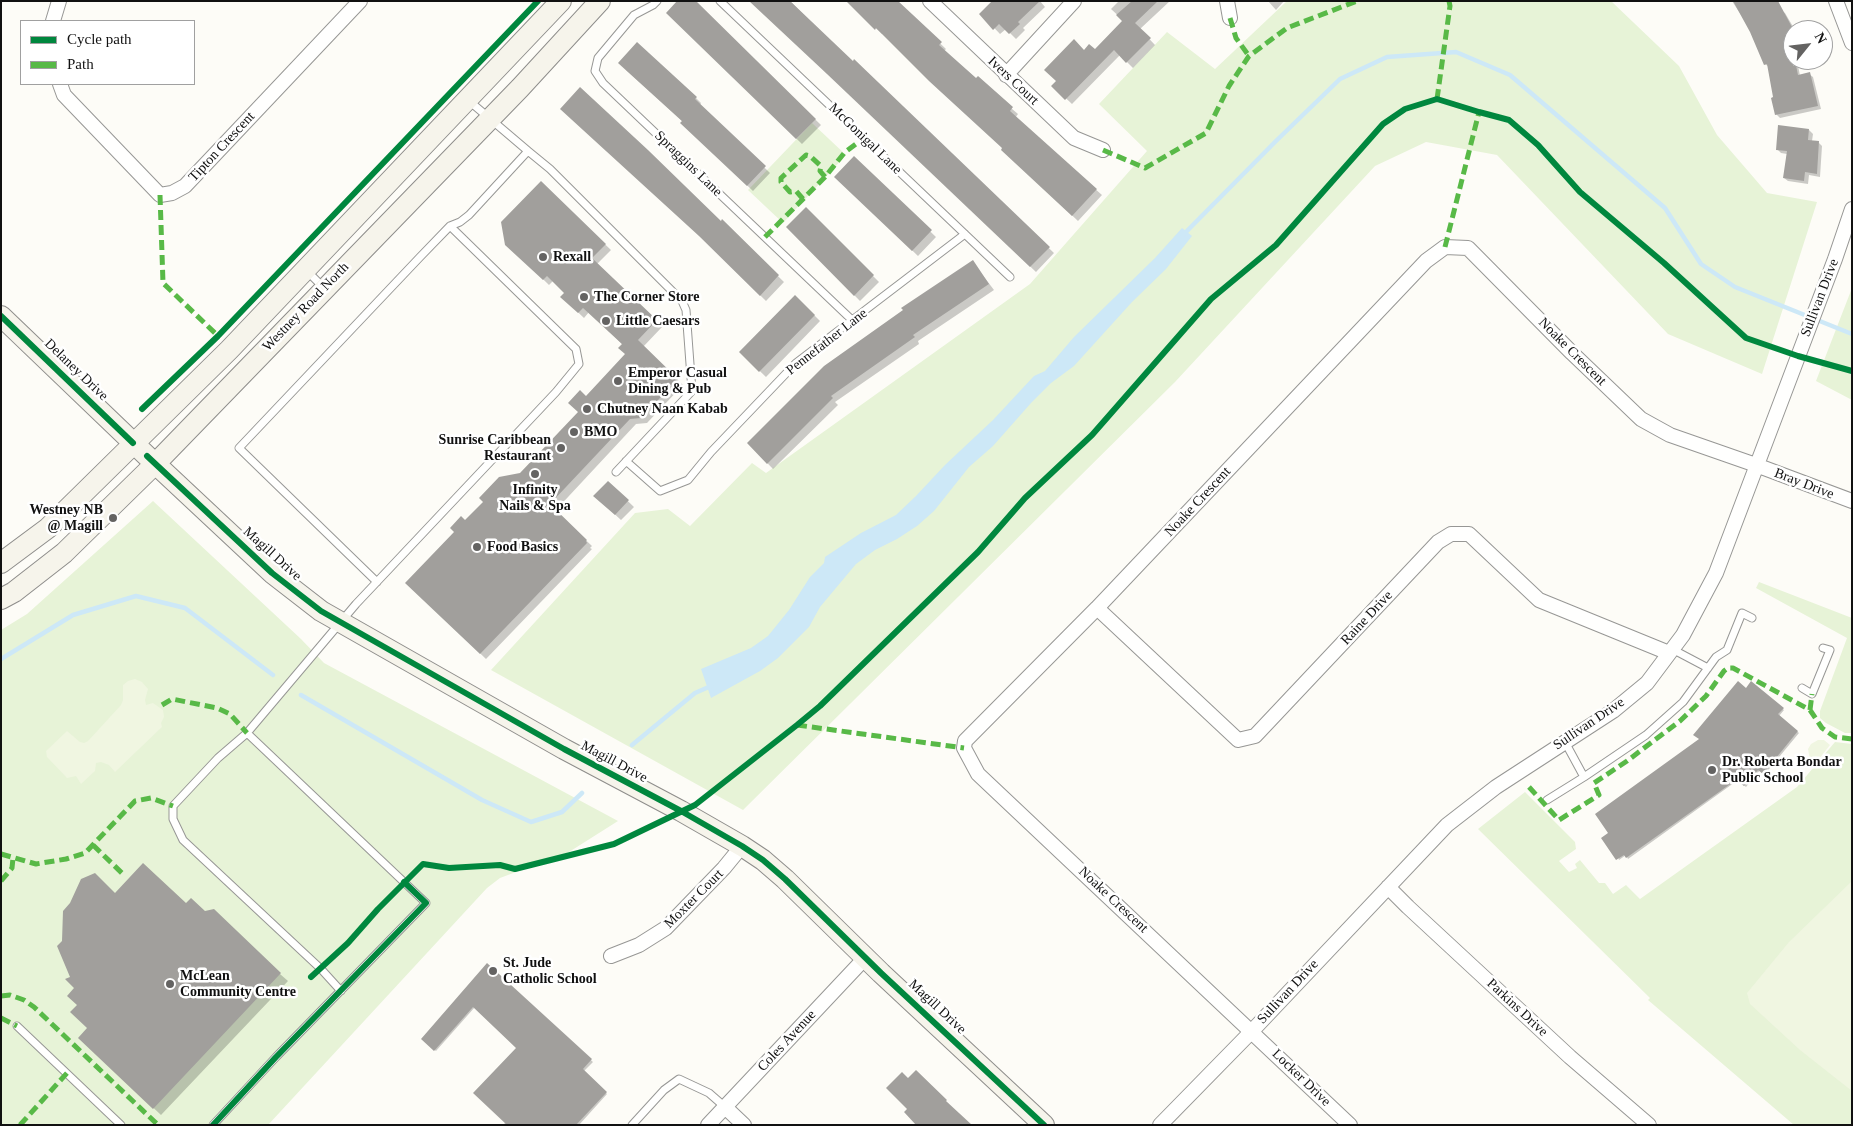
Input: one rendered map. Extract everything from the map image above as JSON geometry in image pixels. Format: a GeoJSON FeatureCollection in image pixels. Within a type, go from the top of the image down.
{"type":"FeatureCollection","features":[{"type":"Feature","properties":{"kind":"main road","name":"Westney Road North"},"geometry":{"type":"LineString","coordinates":[[1,600],[64,553],[229,350],[561,1]]}},
{"type":"Feature","properties":{"kind":"main road","name":"Westney Road North"},"geometry":{"type":"LineString","coordinates":[[1,563],[48,528],[112,467],[145,454],[324,288],[489,120],[600,1]]}},
{"type":"Feature","properties":{"kind":"main road","name":"Delaney Drive"},"geometry":{"type":"LineString","coordinates":[[1,316],[145,454]]}},
{"type":"Feature","properties":{"kind":"main road","name":"Magill Drive"},"geometry":{"type":"LineString","coordinates":[[145,454],[272,573],[321,612],[564,749],[681,811],[742,846],[786,879],[866,958],[1044,1125]]}},
{"type":"Feature","properties":{"kind":"street"},"geometry":{"type":"LineString","coordinates":[[53,20],[59,1]]}},
{"type":"Feature","properties":{"kind":"street","name":"Tipton Crescent"},"geometry":{"type":"LineString","coordinates":[[60,85],[64,95],[160,194],[172,193],[185,186],[360,1]]}},
{"type":"Feature","properties":{"kind":"street","name":"Ivers Court"},"geometry":{"type":"LineString","coordinates":[[930,1],[1074,138],[1103,150]]}},
{"type":"Feature","properties":{"kind":"street"},"geometry":{"type":"LineString","coordinates":[[1006,75],[1074,1]]}},
{"type":"Feature","properties":{"kind":"street"},"geometry":{"type":"LineString","coordinates":[[1227,1],[1230,18]]}},
{"type":"Feature","properties":{"kind":"street"},"geometry":{"type":"LineString","coordinates":[[1836,1],[1852,43]]}},
{"type":"Feature","properties":{"kind":"street","name":"Sullivan Drive"},"geometry":{"type":"LineString","coordinates":[[1160,1125],[1447,825],[1496,787],[1613,710],[1647,683],[1683,635],[1716,573],[1835,259],[1852,209]]}},
{"type":"Feature","properties":{"kind":"street","name":"Noake Crescent"},"geometry":{"type":"LineString","coordinates":[[1252,1031],[978,774],[964,748],[965,741],[1097,608],[1426,261],[1445,247],[1468,248],[1572,353],[1641,419],[1670,436],[1756,465]]}},
{"type":"Feature","properties":{"kind":"street","name":"Bray Drive"},"geometry":{"type":"LineString","coordinates":[[1756,465],[1852,502]]}},
{"type":"Feature","properties":{"kind":"street","name":"Raine Drive"},"geometry":{"type":"LineString","coordinates":[[1097,608],[1238,740],[1255,736],[1438,542],[1451,534],[1469,534],[1539,600],[1671,651]]}},
{"type":"Feature","properties":{"kind":"street","name":"Moxter Court"},"geometry":{"type":"LineString","coordinates":[[611,956],[639,945],[666,928],[724,868],[742,846]]}},
{"type":"Feature","properties":{"kind":"street","name":"Parkins Drive"},"geometry":{"type":"LineString","coordinates":[[1388,886],[1408,907],[1570,1057],[1649,1125]]}},
{"type":"Feature","properties":{"kind":"street","name":"Coles Avenue"},"geometry":{"type":"LineString","coordinates":[[708,1125],[866,958]]}},
{"type":"Feature","properties":{"kind":"street","name":"Locker Drive"},"geometry":{"type":"LineString","coordinates":[[1252,1031],[1350,1125]]}},
{"type":"Feature","properties":{"kind":"street"},"geometry":{"type":"LineString","coordinates":[[725,1107],[744,1125]]}},
{"type":"Feature","properties":{"kind":"lane","name":"Spraggins Lane"},"geometry":{"type":"LineString","coordinates":[[657,1],[653,6],[634,14],[598,58],[595,71],[603,83],[853,321]]}},
{"type":"Feature","properties":{"kind":"lane","name":"McGonigal Lane"},"geometry":{"type":"LineString","coordinates":[[720,1],[1010,277]]}},
{"type":"Feature","properties":{"kind":"lane"},"geometry":{"type":"LineString","coordinates":[[468,100],[489,120],[550,169],[682,301],[686,310],[692,391],[616,472]]}},
{"type":"Feature","properties":{"kind":"lane"},"geometry":{"type":"LineString","coordinates":[[377,582],[239,448],[450,226],[460,222],[469,215],[528,151]]}},
{"type":"Feature","properties":{"kind":"lane"},"geometry":{"type":"LineString","coordinates":[[341,991],[321,969],[183,840],[173,819],[173,806],[218,758],[247,733],[339,623],[556,392],[579,364],[576,349],[450,226]]}},
{"type":"Feature","properties":{"kind":"lane","name":"Pennefather Lane"},"geometry":{"type":"LineString","coordinates":[[626,461],[660,492],[688,480],[711,452],[796,363],[965,234]]}},
{"type":"Feature","properties":{"kind":"lane"},"geometry":{"type":"LineString","coordinates":[[304,269],[324,288]]}},
{"type":"Feature","properties":{"kind":"lane"},"geometry":{"type":"LineString","coordinates":[[1547,800],[1584,777],[1654,728],[1684,702],[1716,657],[1730,652],[1742,613],[1752,618]]}},
{"type":"Feature","properties":{"kind":"lane"},"geometry":{"type":"LineString","coordinates":[[1802,688],[1812,694],[1830,650],[1823,648]]}},
{"type":"Feature","properties":{"kind":"lane"},"geometry":{"type":"LineString","coordinates":[[1671,651],[1708,668]]}},
{"type":"Feature","properties":{"kind":"lane"},"geometry":{"type":"LineString","coordinates":[[213,1125],[426,904],[247,733]]}},
{"type":"Feature","properties":{"kind":"lane"},"geometry":{"type":"LineString","coordinates":[[1565,742],[1584,777]]}},
{"type":"Feature","properties":{"kind":"lane"},"geometry":{"type":"LineString","coordinates":[[17,1026],[122,1125]]}},
{"type":"Feature","properties":{"kind":"lane"},"geometry":{"type":"LineString","coordinates":[[632,1125],[664,1090],[679,1079],[709,1093],[725,1107]]}},
{"type":"Feature","properties":{"kind":"green space"},"geometry":{"type":"Polygon","coordinates":[[[1287,1],[1611,1],[1679,66],[1717,135],[1767,193],[1817,202],[1762,374],[1668,334],[1497,155],[1426,142],[1375,166],[1175,382],[743,810],[491,670],[635,513],[668,509],[690,526],[752,463],[766,473],[1030,284],[1147,151],[1099,104],[1167,32],[1215,69],[1287,1]]]}},
{"type":"Feature","properties":{"kind":"green space"},"geometry":{"type":"Polygon","coordinates":[[[812,123],[846,155],[783,223],[748,190],[812,123]]]}},
{"type":"Feature","properties":{"kind":"green space"},"geometry":{"type":"Polygon","coordinates":[[[1852,288],[1852,400],[1816,381],[1852,288]]]}},
{"type":"Feature","properties":{"kind":"green space"},"geometry":{"type":"Polygon","coordinates":[[[153,501],[301,639],[324,663],[618,821],[569,852],[500,878],[487,888],[268,1125],[1,1125],[1,630],[27,614],[153,501]]]}},
{"type":"Feature","properties":{"kind":"green space"},"geometry":{"type":"Polygon","coordinates":[[[1759,582],[1852,618],[1852,733],[1845,733],[1820,718],[1820,711],[1847,638],[1756,588],[1759,582]]]}},
{"type":"Feature","properties":{"kind":"green space"},"geometry":{"type":"Polygon","coordinates":[[[135,679],[142,682],[148,689],[145,700],[146,705],[153,703],[163,710],[162,727],[115,772],[109,765],[101,762],[96,763],[95,771],[81,784],[76,776],[67,778],[47,757],[46,751],[67,731],[80,742],[88,741],[121,705],[123,685],[135,679]]]}},
{"type":"Feature","properties":{"kind":"green space"},"geometry":{"type":"Polygon","coordinates":[[[1818,740],[1824,740],[1830,745],[1815,764],[1810,760],[1808,749],[1811,744],[1818,740]]]}},
{"type":"Feature","properties":{"kind":"green space"},"geometry":{"type":"Polygon","coordinates":[[[1835,742],[1852,744],[1852,1125],[1794,1125],[1648,1000],[1650,998],[1478,829],[1525,792],[1575,842],[1576,849],[1559,861],[1569,872],[1577,868],[1575,864],[1580,860],[1599,883],[1605,883],[1613,894],[1626,885],[1640,899],[1797,787],[1835,742]]]}},
{"type":"Feature","properties":{"kind":"green space"},"geometry":{"type":"Polygon","coordinates":[[[1852,881],[1852,1091],[1800,1050],[1750,1004],[1747,993],[1789,942],[1852,881]]]}},
{"type":"Feature","properties":{"kind":"water"},"geometry":{"type":"Polygon","coordinates":[[[1182,228],[1192,236],[1166,269],[1132,302],[1074,366],[1051,383],[993,446],[969,467],[934,511],[917,526],[875,550],[856,564],[820,607],[809,627],[778,658],[760,671],[711,698],[701,669],[751,648],[768,636],[789,610],[810,577],[824,563],[825,557],[861,533],[896,515],[993,420],[1034,376],[1045,371],[1074,337],[1155,258],[1182,228]]]}},
{"type":"Feature","properties":{"kind":"building"},"geometry":{"type":"Polygon","coordinates":[[[677,1],[696,1],[816,119],[796,139],[666,13],[677,1]]]}},
{"type":"Feature","properties":{"kind":"building"},"geometry":{"type":"Polygon","coordinates":[[[749,1],[790,1],[853,61],[854,59],[1050,247],[1030,267],[749,1]]]}},
{"type":"Feature","properties":{"kind":"building"},"geometry":{"type":"Polygon","coordinates":[[[846,1],[898,1],[942,42],[939,45],[976,78],[978,76],[1013,107],[1010,111],[1097,189],[1072,216],[846,1]]]}},
{"type":"Feature","properties":{"kind":"building"},"geometry":{"type":"Polygon","coordinates":[[[992,1],[1040,1],[1018,22],[1020,24],[1009,34],[999,24],[993,30],[979,14],[992,1]]]}},
{"type":"Feature","properties":{"kind":"building"},"geometry":{"type":"Polygon","coordinates":[[[1132,1],[1158,1],[1135,23],[1151,38],[1126,63],[1114,50],[1065,100],[1051,86],[1056,81],[1044,70],[1074,39],[1084,50],[1089,44],[1095,49],[1122,21],[1116,15],[1132,1]]]}},
{"type":"Feature","properties":{"kind":"building"},"geometry":{"type":"Polygon","coordinates":[[[1733,1],[1778,1],[1788,20],[1783,20],[1783,70],[1797,70],[1798,75],[1810,72],[1818,106],[1775,115],[1767,64],[1764,65],[1750,32],[1733,1]]]}},
{"type":"Feature","properties":{"kind":"building"},"geometry":{"type":"Polygon","coordinates":[[[637,42],[697,97],[695,99],[766,166],[747,186],[680,123],[682,121],[618,63],[637,42]]]}},
{"type":"Feature","properties":{"kind":"building"},"geometry":{"type":"Polygon","coordinates":[[[580,87],[721,221],[722,219],[779,275],[760,296],[699,236],[560,109],[580,87]]]}},
{"type":"Feature","properties":{"kind":"building"},"geometry":{"type":"Polygon","coordinates":[[[1778,125],[1809,129],[1808,140],[1819,141],[1817,174],[1805,172],[1804,181],[1783,178],[1787,151],[1776,150],[1778,125]]]}},
{"type":"Feature","properties":{"kind":"building"},"geometry":{"type":"Polygon","coordinates":[[[854,156],[932,230],[912,251],[834,177],[854,156]]]}},
{"type":"Feature","properties":{"kind":"building"},"geometry":{"type":"Polygon","coordinates":[[[541,181],[606,244],[592,258],[657,320],[638,340],[678,379],[641,418],[630,419],[550,504],[587,540],[587,543],[480,654],[405,583],[454,532],[450,528],[461,516],[465,520],[483,502],[479,498],[499,477],[520,473],[578,412],[568,403],[580,390],[586,396],[625,354],[618,348],[622,344],[583,308],[578,313],[560,297],[564,293],[547,276],[543,280],[505,245],[501,222],[541,181]]]}},
{"type":"Feature","properties":{"kind":"building"},"geometry":{"type":"Polygon","coordinates":[[[806,207],[874,275],[854,296],[786,227],[806,207]]]}},
{"type":"Feature","properties":{"kind":"building"},"geometry":{"type":"Polygon","coordinates":[[[973,260],[989,284],[913,335],[915,337],[831,396],[833,398],[767,464],[747,443],[824,366],[903,310],[901,308],[973,260]]]}},
{"type":"Feature","properties":{"kind":"building"},"geometry":{"type":"Polygon","coordinates":[[[795,295],[815,315],[759,372],[739,352],[795,295]]]}},
{"type":"Feature","properties":{"kind":"building"},"geometry":{"type":"Polygon","coordinates":[[[608,481],[629,500],[615,515],[593,496],[608,481]]]}},
{"type":"Feature","properties":{"kind":"building"},"geometry":{"type":"Polygon","coordinates":[[[1738,681],[1746,688],[1751,681],[1784,708],[1778,714],[1798,731],[1763,774],[1758,770],[1744,786],[1736,780],[1626,858],[1624,855],[1616,860],[1601,838],[1608,833],[1595,814],[1699,739],[1693,735],[1738,681]]]}},
{"type":"Feature","properties":{"kind":"building","name":"McLean Community Centre"},"geometry":{"type":"Polygon","coordinates":[[[143,863],[186,903],[191,898],[205,911],[214,909],[281,973],[153,1109],[78,1038],[87,1028],[70,1012],[77,1005],[67,996],[74,988],[65,979],[70,977],[57,946],[62,941],[63,911],[70,903],[81,879],[95,873],[115,893],[143,863]]]}},
{"type":"Feature","properties":{"kind":"building"},"geometry":{"type":"Polygon","coordinates":[[[487,963],[592,1059],[583,1069],[607,1092],[576,1125],[507,1125],[473,1093],[516,1048],[473,1007],[434,1051],[421,1039],[487,963]]]}},
{"type":"Feature","properties":{"kind":"building"},"geometry":{"type":"Polygon","coordinates":[[[916,1070],[972,1125],[916,1125],[904,1112],[907,1109],[886,1088],[902,1072],[908,1078],[916,1070]]]}},
{"type":"Feature","properties":{"kind":"waterway"},"geometry":{"type":"LineString","coordinates":[[1183,235],[1340,79],[1387,57],[1456,52],[1510,75],[1665,208],[1701,264],[1735,287],[1852,334]]}},
{"type":"Feature","properties":{"kind":"waterway"},"geometry":{"type":"LineString","coordinates":[[1,659],[73,615],[136,596],[185,608],[273,675]]}},
{"type":"Feature","properties":{"kind":"waterway"},"geometry":{"type":"LineString","coordinates":[[632,745],[695,693],[711,686]]}},
{"type":"Feature","properties":{"kind":"waterway"},"geometry":{"type":"LineString","coordinates":[[301,695],[482,800],[531,822],[562,812],[582,793]]}},
{"type":"Feature","properties":{"kind":"marked path"},"geometry":{"type":"LineString","coordinates":[[1103,150],[1145,168],[1206,133],[1229,86],[1249,56],[1287,28],[1357,1]]}},
{"type":"Feature","properties":{"kind":"marked path"},"geometry":{"type":"LineString","coordinates":[[1437,99],[1450,6],[1449,1]]}},
{"type":"Feature","properties":{"kind":"marked path"},"geometry":{"type":"LineString","coordinates":[[1230,18],[1236,38],[1249,56]]}},
{"type":"Feature","properties":{"kind":"marked path"},"geometry":{"type":"LineString","coordinates":[[1445,247],[1479,112]]}},
{"type":"Feature","properties":{"kind":"marked path"},"geometry":{"type":"LineString","coordinates":[[765,237],[825,177],[845,152],[864,138]]}},
{"type":"Feature","properties":{"kind":"marked path"},"geometry":{"type":"LineString","coordinates":[[803,199],[796,191],[790,192],[781,182],[781,178],[806,155],[810,156],[821,166],[820,171],[825,177]]}},
{"type":"Feature","properties":{"kind":"marked path"},"geometry":{"type":"LineString","coordinates":[[160,195],[163,283],[218,336]]}},
{"type":"Feature","properties":{"kind":"marked path"},"geometry":{"type":"LineString","coordinates":[[1529,787],[1559,820],[1599,795],[1594,783],[1680,721],[1706,696],[1728,668],[1733,668],[1810,710],[1822,728],[1835,737],[1852,739]]}},
{"type":"Feature","properties":{"kind":"marked path"},"geometry":{"type":"LineString","coordinates":[[1810,710],[1812,694]]}},
{"type":"Feature","properties":{"kind":"marked path"},"geometry":{"type":"LineString","coordinates":[[162,705],[172,699],[217,708],[230,714],[247,733]]}},
{"type":"Feature","properties":{"kind":"marked path"},"geometry":{"type":"LineString","coordinates":[[797,725],[964,748]]}},
{"type":"Feature","properties":{"kind":"marked path"},"geometry":{"type":"LineString","coordinates":[[1,854],[36,864],[66,859],[85,853],[135,801],[151,798],[173,806]]}},
{"type":"Feature","properties":{"kind":"marked path"},"geometry":{"type":"LineString","coordinates":[[93,845],[125,876]]}},
{"type":"Feature","properties":{"kind":"marked path"},"geometry":{"type":"LineString","coordinates":[[1,881],[12,868],[13,858]]}},
{"type":"Feature","properties":{"kind":"marked path"},"geometry":{"type":"LineString","coordinates":[[1,996],[10,995],[24,1000],[34,1007],[158,1125]]}},
{"type":"Feature","properties":{"kind":"marked path"},"geometry":{"type":"LineString","coordinates":[[1,1018],[17,1026]]}},
{"type":"Feature","properties":{"kind":"marked path"},"geometry":{"type":"LineString","coordinates":[[20,1125],[67,1073]]}},
{"type":"Feature","properties":{"kind":"cycle path"},"geometry":{"type":"LineString","coordinates":[[142,409],[218,336],[538,1]]}},
{"type":"Feature","properties":{"kind":"cycle path"},"geometry":{"type":"LineString","coordinates":[[311,977],[348,943],[378,909],[423,864],[449,868],[500,865],[515,869],[614,844],[695,805],[797,725],[820,706],[978,552],[1025,498],[1092,435],[1211,299],[1276,245],[1383,124],[1405,109],[1437,99],[1509,120],[1538,145],[1580,192],[1664,263],[1746,338],[1798,356],[1852,371]]}},
{"type":"Feature","properties":{"kind":"cycle path"},"geometry":{"type":"LineString","coordinates":[[1,316],[133,443]]}},
{"type":"Feature","properties":{"kind":"cycle path"},"geometry":{"type":"LineString","coordinates":[[147,456],[272,573],[321,611],[564,749],[681,811],[763,860],[1044,1125]]}},
{"type":"Feature","properties":{"kind":"cycle path"},"geometry":{"type":"LineString","coordinates":[[213,1125],[276,1057],[426,903],[404,882]]}},
{"type":"Feature","properties":{"kind":"place","name":"Rexall"},"geometry":{"type":"Point","coordinates":[543,257]}},
{"type":"Feature","properties":{"kind":"place","name":"The Corner Store"},"geometry":{"type":"Point","coordinates":[584,297]}},
{"type":"Feature","properties":{"kind":"place","name":"Little Caesars"},"geometry":{"type":"Point","coordinates":[606,321]}},
{"type":"Feature","properties":{"kind":"place","name":"Emperor Casual Dining & Pub"},"geometry":{"type":"Point","coordinates":[618,381]}},
{"type":"Feature","properties":{"kind":"place","name":"Chutney Naan Kabab"},"geometry":{"type":"Point","coordinates":[587,409]}},
{"type":"Feature","properties":{"kind":"place","name":"BMO"},"geometry":{"type":"Point","coordinates":[574,432]}},
{"type":"Feature","properties":{"kind":"place","name":"Sunrise Caribbean Restaurant"},"geometry":{"type":"Point","coordinates":[561,448]}},
{"type":"Feature","properties":{"kind":"place","name":"Infinity Nails & Spa"},"geometry":{"type":"Point","coordinates":[535,474]}},
{"type":"Feature","properties":{"kind":"place","name":"Westney NB @ Magill"},"geometry":{"type":"Point","coordinates":[113,518]}},
{"type":"Feature","properties":{"kind":"place","name":"Food Basics"},"geometry":{"type":"Point","coordinates":[477,547]}},
{"type":"Feature","properties":{"kind":"place","name":"Dr. Roberta Bondar Public School"},"geometry":{"type":"Point","coordinates":[1712,770]}},
{"type":"Feature","properties":{"kind":"place","name":"St. Jude Catholic School"},"geometry":{"type":"Point","coordinates":[493,971]}},
{"type":"Feature","properties":{"kind":"place","name":"McLean Community Centre"},"geometry":{"type":"Point","coordinates":[170,984]}}]}
